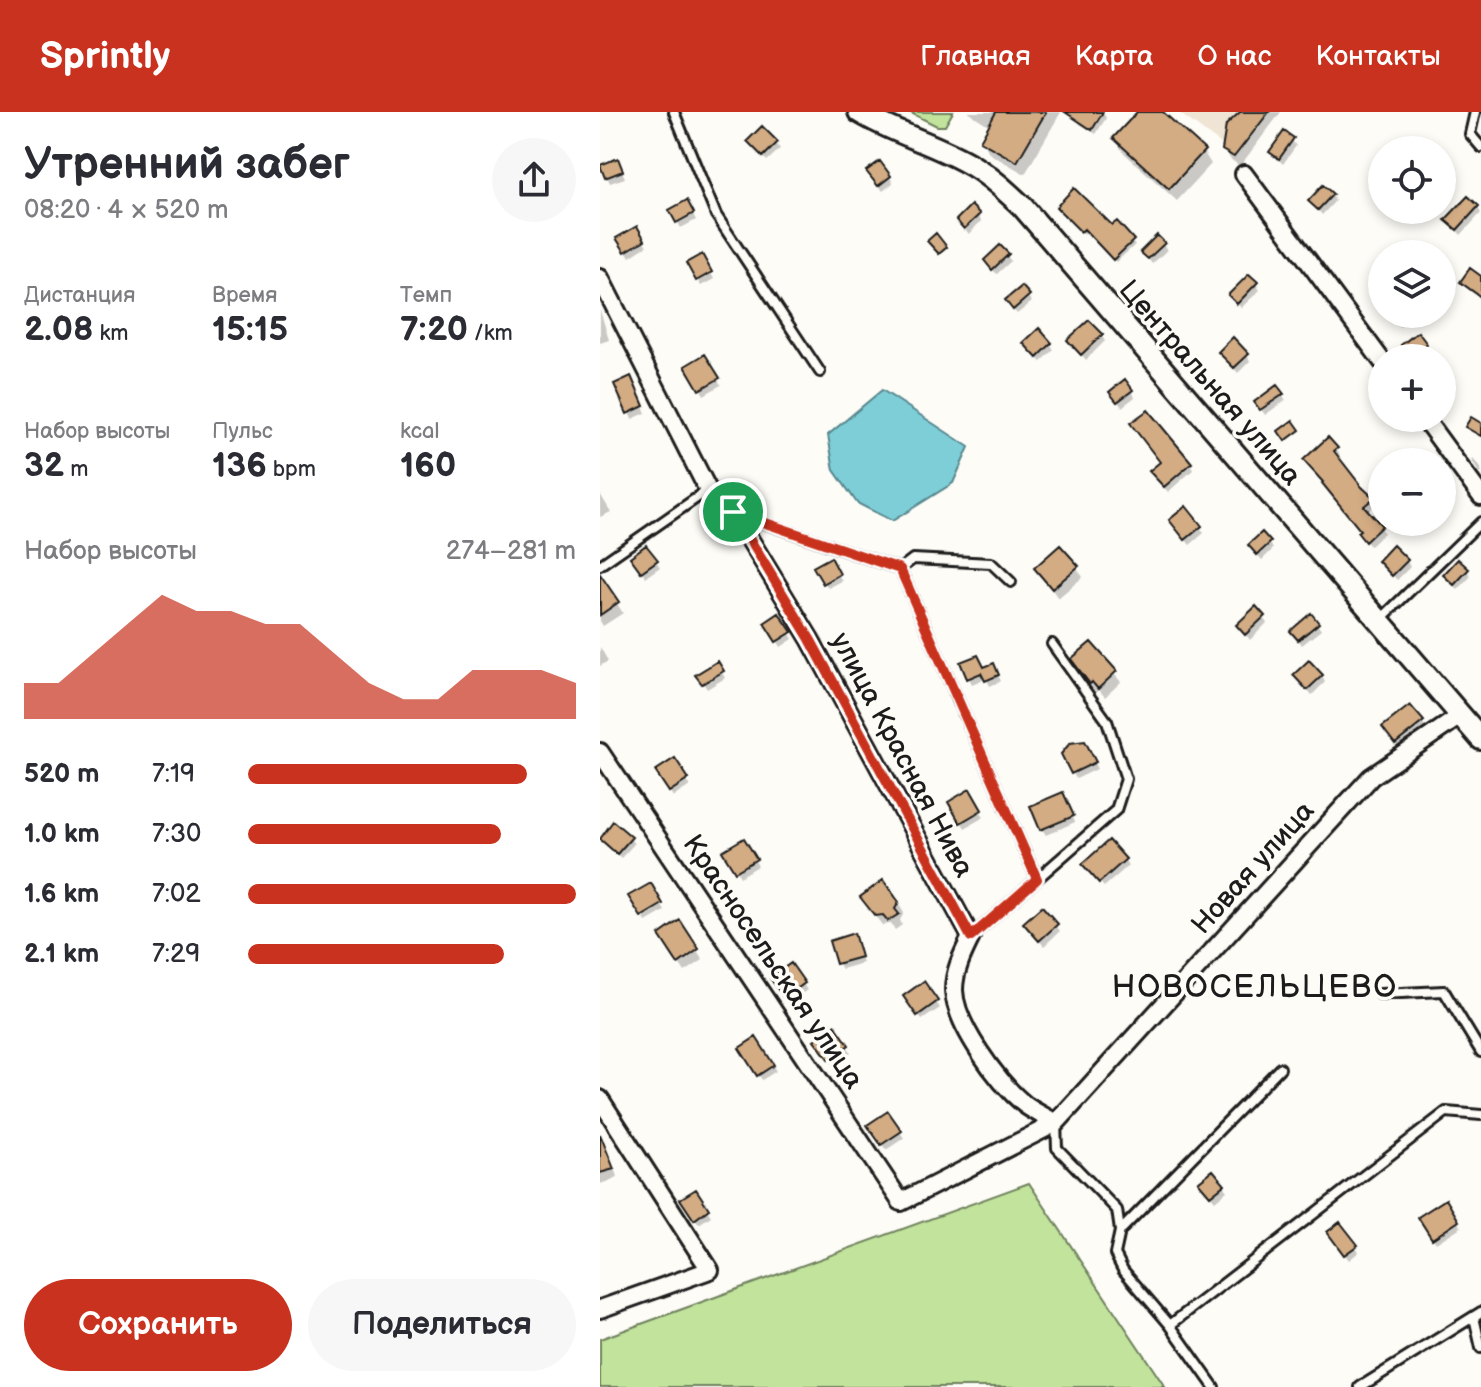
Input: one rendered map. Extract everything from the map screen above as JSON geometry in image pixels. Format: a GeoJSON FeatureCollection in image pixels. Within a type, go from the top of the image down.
{"type":"FeatureCollection","features":[{"type":"Feature","properties":{"kind":"street","name":"Центральная улица"},"geometry":{"type":"LineString","coordinates":[[859,112],[971,165],[997,182],[1022,206],[1481,739]]}},
{"type":"Feature","properties":{"kind":"street"},"geometry":{"type":"LineString","coordinates":[[1244,174],[1369,344]]}},
{"type":"Feature","properties":{"kind":"street","name":"улица Красная Нива"},"geometry":{"type":"LineString","coordinates":[[600,278],[708,490],[733,512],[810,639],[971,937]]}},
{"type":"Feature","properties":{"kind":"street"},"geometry":{"type":"LineString","coordinates":[[1434,432],[1481,496]]}},
{"type":"Feature","properties":{"kind":"street","name":"Новая улица"},"geometry":{"type":"LineString","coordinates":[[901,1202],[1056,1123],[1371,777],[1460,716]]}},
{"type":"Feature","properties":{"kind":"street","name":"Красносельская улица"},"geometry":{"type":"LineString","coordinates":[[600,752],[901,1202]]}},
{"type":"Feature","properties":{"kind":"street"},"geometry":{"type":"LineString","coordinates":[[971,937],[959,961],[954,990],[961,1023],[988,1063],[1024,1104],[1056,1123]]}},
{"type":"Feature","properties":{"kind":"street"},"geometry":{"type":"LineString","coordinates":[[600,1099],[710,1270],[600,1309]]}},
{"type":"Feature","properties":{"kind":"lane"},"geometry":{"type":"LineString","coordinates":[[674,112],[716,215],[820,372]]}},
{"type":"Feature","properties":{"kind":"lane"},"geometry":{"type":"LineString","coordinates":[[1475,112],[1470,134],[1481,147]]}},
{"type":"Feature","properties":{"kind":"lane"},"geometry":{"type":"LineString","coordinates":[[600,565],[708,490]]}},
{"type":"Feature","properties":{"kind":"lane"},"geometry":{"type":"LineString","coordinates":[[733,512],[900,569],[1037,879]]}},
{"type":"Feature","properties":{"kind":"lane"},"geometry":{"type":"LineString","coordinates":[[1378,622],[1481,522]]}},
{"type":"Feature","properties":{"kind":"lane"},"geometry":{"type":"LineString","coordinates":[[900,569],[913,559],[991,563],[1011,582]]}},
{"type":"Feature","properties":{"kind":"lane"},"geometry":{"type":"LineString","coordinates":[[971,937],[1116,810],[1126,779],[1107,721],[1052,644]]}},
{"type":"Feature","properties":{"kind":"lane"},"geometry":{"type":"LineString","coordinates":[[1380,994],[1444,991],[1481,1052]]}},
{"type":"Feature","properties":{"kind":"lane"},"geometry":{"type":"LineString","coordinates":[[1120,1231],[1280,1068]]}},
{"type":"Feature","properties":{"kind":"lane"},"geometry":{"type":"LineString","coordinates":[[1170,1325],[1446,1112],[1481,1113]]}},
{"type":"Feature","properties":{"kind":"lane"},"geometry":{"type":"LineString","coordinates":[[1056,1123],[1057,1148],[1117,1210],[1120,1231],[1115,1254],[1123,1270],[1170,1325],[1214,1387]]}},
{"type":"Feature","properties":{"kind":"lane"},"geometry":{"type":"LineString","coordinates":[[1360,1387],[1478,1314],[1481,1348]]}},
{"type":"Feature","properties":{"kind":"shaded area"},"geometry":{"type":"Polygon","coordinates":[[[1178,112],[1265,112],[1228,149],[1178,112]]]}},
{"type":"Feature","properties":{"kind":"green space"},"geometry":{"type":"Polygon","coordinates":[[[909,112],[953,112],[945,126],[937,126],[909,112]]]}},
{"type":"Feature","properties":{"kind":"green space"},"geometry":{"type":"Polygon","coordinates":[[[1029,1183],[1165,1387],[600,1387],[600,1339],[1029,1183]]]}},
{"type":"Feature","properties":{"kind":"water"},"geometry":{"type":"Polygon","coordinates":[[[882,390],[969,447],[953,483],[892,521],[857,503],[834,470],[828,435],[882,390]]]}},
{"type":"Feature","properties":{"kind":"building"},"geometry":{"type":"Polygon","coordinates":[[[996,112],[1046,112],[1017,162],[980,141],[996,112]]]}},
{"type":"Feature","properties":{"kind":"building"},"geometry":{"type":"Polygon","coordinates":[[[1065,112],[1103,112],[1092,130],[1065,112]]]}},
{"type":"Feature","properties":{"kind":"building"},"geometry":{"type":"Polygon","coordinates":[[[1137,112],[1163,112],[1205,150],[1169,189],[1113,138],[1137,112]]]}},
{"type":"Feature","properties":{"kind":"building"},"geometry":{"type":"Polygon","coordinates":[[[1240,112],[1269,112],[1234,157],[1222,150],[1226,125],[1240,112]]]}},
{"type":"Feature","properties":{"kind":"building"},"geometry":{"type":"Polygon","coordinates":[[[762,126],[778,142],[763,157],[747,141],[762,126]]]}},
{"type":"Feature","properties":{"kind":"building"},"geometry":{"type":"Polygon","coordinates":[[[1284,131],[1294,138],[1279,159],[1269,152],[1284,131]]]}},
{"type":"Feature","properties":{"kind":"building"},"geometry":{"type":"Polygon","coordinates":[[[618,158],[623,171],[605,178],[600,165],[618,158]]]}},
{"type":"Feature","properties":{"kind":"building"},"geometry":{"type":"Polygon","coordinates":[[[880,161],[891,176],[878,186],[866,171],[880,161]]]}},
{"type":"Feature","properties":{"kind":"building"},"geometry":{"type":"Polygon","coordinates":[[[1323,185],[1333,194],[1318,210],[1308,201],[1323,185]]]}},
{"type":"Feature","properties":{"kind":"building"},"geometry":{"type":"Polygon","coordinates":[[[1074,188],[1112,225],[1117,221],[1134,240],[1113,260],[1084,229],[1081,232],[1056,207],[1074,188]]]}},
{"type":"Feature","properties":{"kind":"building"},"geometry":{"type":"Polygon","coordinates":[[[1468,196],[1479,206],[1457,230],[1450,224],[1456,224],[1456,209],[1468,196]]]}},
{"type":"Feature","properties":{"kind":"building"},"geometry":{"type":"Polygon","coordinates":[[[687,200],[694,213],[676,223],[669,210],[687,200]]]}},
{"type":"Feature","properties":{"kind":"building"},"geometry":{"type":"Polygon","coordinates":[[[971,205],[980,214],[964,229],[956,220],[971,205]]]}},
{"type":"Feature","properties":{"kind":"building"},"geometry":{"type":"Polygon","coordinates":[[[637,226],[645,240],[625,252],[616,238],[637,226]]]}},
{"type":"Feature","properties":{"kind":"building"},"geometry":{"type":"Polygon","coordinates":[[[936,233],[947,247],[939,254],[927,241],[936,233]]]}},
{"type":"Feature","properties":{"kind":"building"},"geometry":{"type":"Polygon","coordinates":[[[1157,235],[1165,243],[1148,259],[1140,252],[1157,235]]]}},
{"type":"Feature","properties":{"kind":"building"},"geometry":{"type":"Polygon","coordinates":[[[1000,245],[1009,254],[992,270],[984,260],[1000,245]]]}},
{"type":"Feature","properties":{"kind":"building"},"geometry":{"type":"Polygon","coordinates":[[[702,254],[712,272],[696,281],[686,263],[702,254]]]}},
{"type":"Feature","properties":{"kind":"building"},"geometry":{"type":"Polygon","coordinates":[[[1470,268],[1481,276],[1481,297],[1460,282],[1470,268]]]}},
{"type":"Feature","properties":{"kind":"building"},"geometry":{"type":"Polygon","coordinates":[[[1249,274],[1258,282],[1237,304],[1228,295],[1249,274]]]}},
{"type":"Feature","properties":{"kind":"building"},"geometry":{"type":"Polygon","coordinates":[[[1022,286],[1030,295],[1013,310],[1005,300],[1022,286]]]}},
{"type":"Feature","properties":{"kind":"building"},"geometry":{"type":"Polygon","coordinates":[[[1089,320],[1103,334],[1081,355],[1067,340],[1089,320]]]}},
{"type":"Feature","properties":{"kind":"building"},"geometry":{"type":"Polygon","coordinates":[[[1039,328],[1052,343],[1037,358],[1023,343],[1039,328]]]}},
{"type":"Feature","properties":{"kind":"building"},"geometry":{"type":"Polygon","coordinates":[[[1418,332],[1427,344],[1402,344],[1418,332]]]}},
{"type":"Feature","properties":{"kind":"building"},"geometry":{"type":"Polygon","coordinates":[[[1233,337],[1249,354],[1234,368],[1218,352],[1233,337]]]}},
{"type":"Feature","properties":{"kind":"building"},"geometry":{"type":"Polygon","coordinates":[[[705,354],[720,378],[699,390],[685,366],[705,354]]]}},
{"type":"Feature","properties":{"kind":"building"},"geometry":{"type":"Polygon","coordinates":[[[631,376],[644,406],[627,414],[614,384],[631,376]]]}},
{"type":"Feature","properties":{"kind":"building"},"geometry":{"type":"Polygon","coordinates":[[[1125,379],[1133,390],[1117,402],[1109,392],[1125,379]]]}},
{"type":"Feature","properties":{"kind":"building"},"geometry":{"type":"Polygon","coordinates":[[[1277,385],[1284,394],[1260,410],[1254,402],[1277,385]]]}},
{"type":"Feature","properties":{"kind":"building"},"geometry":{"type":"Polygon","coordinates":[[[1148,410],[1192,463],[1164,487],[1149,471],[1160,462],[1130,423],[1148,410]]]}},
{"type":"Feature","properties":{"kind":"building"},"geometry":{"type":"Polygon","coordinates":[[[1471,417],[1481,423],[1481,436],[1465,427],[1471,417]]]}},
{"type":"Feature","properties":{"kind":"building"},"geometry":{"type":"Polygon","coordinates":[[[1293,420],[1300,430],[1285,441],[1278,431],[1293,420]]]}},
{"type":"Feature","properties":{"kind":"building"},"geometry":{"type":"Polygon","coordinates":[[[1328,437],[1338,448],[1334,451],[1368,492],[1368,503],[1364,506],[1368,510],[1368,536],[1371,536],[1365,542],[1357,532],[1360,530],[1303,460],[1328,437]]]}},
{"type":"Feature","properties":{"kind":"building"},"geometry":{"type":"Polygon","coordinates":[[[1186,506],[1202,526],[1185,540],[1169,520],[1186,506]]]}},
{"type":"Feature","properties":{"kind":"building"},"geometry":{"type":"Polygon","coordinates":[[[1262,532],[1271,542],[1257,555],[1248,545],[1262,532]]]}},
{"type":"Feature","properties":{"kind":"building"},"geometry":{"type":"Polygon","coordinates":[[[646,545],[658,560],[641,572],[630,557],[646,545]]]}},
{"type":"Feature","properties":{"kind":"building"},"geometry":{"type":"Polygon","coordinates":[[[1060,545],[1079,566],[1052,589],[1034,568],[1060,545]]]}},
{"type":"Feature","properties":{"kind":"building"},"geometry":{"type":"Polygon","coordinates":[[[1393,545],[1408,560],[1392,576],[1378,561],[1393,545]]]}},
{"type":"Feature","properties":{"kind":"building"},"geometry":{"type":"Polygon","coordinates":[[[831,557],[840,574],[823,584],[813,567],[831,557]]]}},
{"type":"Feature","properties":{"kind":"building"},"geometry":{"type":"Polygon","coordinates":[[[1458,559],[1469,569],[1454,585],[1443,575],[1458,559]]]}},
{"type":"Feature","properties":{"kind":"building"},"geometry":{"type":"Polygon","coordinates":[[[600,574],[619,602],[600,615],[600,574]]]}},
{"type":"Feature","properties":{"kind":"building"},"geometry":{"type":"Polygon","coordinates":[[[1256,606],[1265,616],[1245,635],[1236,625],[1256,606]]]}},
{"type":"Feature","properties":{"kind":"building"},"geometry":{"type":"Polygon","coordinates":[[[779,613],[792,632],[776,642],[764,623],[779,613]]]}},
{"type":"Feature","properties":{"kind":"building"},"geometry":{"type":"Polygon","coordinates":[[[1311,613],[1319,623],[1298,640],[1290,631],[1311,613]]]}},
{"type":"Feature","properties":{"kind":"building"},"geometry":{"type":"Polygon","coordinates":[[[1091,642],[1117,671],[1098,689],[1092,682],[1090,684],[1071,659],[1091,642]]]}},
{"type":"Feature","properties":{"kind":"building"},"geometry":{"type":"Polygon","coordinates":[[[978,655],[984,667],[994,663],[999,675],[985,681],[981,673],[967,679],[960,662],[978,655]]]}},
{"type":"Feature","properties":{"kind":"building"},"geometry":{"type":"Polygon","coordinates":[[[1309,660],[1323,675],[1307,690],[1293,675],[1309,660]]]}},
{"type":"Feature","properties":{"kind":"building"},"geometry":{"type":"Polygon","coordinates":[[[718,661],[724,671],[702,684],[695,675],[718,661]]]}},
{"type":"Feature","properties":{"kind":"building"},"geometry":{"type":"Polygon","coordinates":[[[1410,705],[1424,721],[1395,744],[1382,727],[1410,705]]]}},
{"type":"Feature","properties":{"kind":"building"},"geometry":{"type":"Polygon","coordinates":[[[1085,741],[1096,762],[1071,774],[1061,754],[1070,743],[1085,741]]]}},
{"type":"Feature","properties":{"kind":"building"},"geometry":{"type":"Polygon","coordinates":[[[675,758],[689,779],[669,792],[655,771],[675,758]]]}},
{"type":"Feature","properties":{"kind":"building"},"geometry":{"type":"Polygon","coordinates":[[[970,789],[982,810],[960,823],[948,802],[970,789]]]}},
{"type":"Feature","properties":{"kind":"building"},"geometry":{"type":"Polygon","coordinates":[[[1063,792],[1074,816],[1040,830],[1030,806],[1063,792]]]}},
{"type":"Feature","properties":{"kind":"building"},"geometry":{"type":"Polygon","coordinates":[[[613,821],[632,837],[617,854],[600,839],[613,821]]]}},
{"type":"Feature","properties":{"kind":"building"},"geometry":{"type":"Polygon","coordinates":[[[744,838],[757,859],[735,872],[722,851],[744,838]]]}},
{"type":"Feature","properties":{"kind":"building"},"geometry":{"type":"Polygon","coordinates":[[[1109,840],[1126,859],[1099,883],[1082,864],[1109,840]]]}},
{"type":"Feature","properties":{"kind":"building"},"geometry":{"type":"Polygon","coordinates":[[[883,880],[899,902],[895,909],[899,914],[888,921],[883,915],[875,916],[860,897],[883,880]]]}},
{"type":"Feature","properties":{"kind":"building"},"geometry":{"type":"Polygon","coordinates":[[[651,883],[663,904],[641,917],[628,896],[651,883]]]}},
{"type":"Feature","properties":{"kind":"building"},"geometry":{"type":"Polygon","coordinates":[[[1042,906],[1058,924],[1039,941],[1023,923],[1042,906]]]}},
{"type":"Feature","properties":{"kind":"building"},"geometry":{"type":"Polygon","coordinates":[[[680,920],[699,949],[678,964],[659,935],[680,920]]]}},
{"type":"Feature","properties":{"kind":"building"},"geometry":{"type":"Polygon","coordinates":[[[854,933],[861,957],[836,964],[829,941],[854,933]]]}},
{"type":"Feature","properties":{"kind":"building"},"geometry":{"type":"Polygon","coordinates":[[[791,963],[805,983],[784,998],[770,978],[791,963]]]}},
{"type":"Feature","properties":{"kind":"building"},"geometry":{"type":"Polygon","coordinates":[[[924,981],[938,1001],[917,1016],[903,996],[924,981]]]}},
{"type":"Feature","properties":{"kind":"building"},"geometry":{"type":"Polygon","coordinates":[[[835,1025],[849,1045],[829,1060],[814,1040],[835,1025]]]}},
{"type":"Feature","properties":{"kind":"building"},"geometry":{"type":"Polygon","coordinates":[[[756,1037],[774,1065],[757,1076],[739,1048],[756,1037]]]}},
{"type":"Feature","properties":{"kind":"building"},"geometry":{"type":"Polygon","coordinates":[[[888,1111],[902,1131],[881,1145],[867,1125],[888,1111]]]}},
{"type":"Feature","properties":{"kind":"building"},"geometry":{"type":"Polygon","coordinates":[[[600,1134],[614,1169],[600,1173],[600,1134]]]}},
{"type":"Feature","properties":{"kind":"building"},"geometry":{"type":"Polygon","coordinates":[[[1213,1170],[1225,1184],[1210,1196],[1198,1182],[1213,1170]]]}},
{"type":"Feature","properties":{"kind":"building"},"geometry":{"type":"Polygon","coordinates":[[[696,1189],[709,1209],[694,1220],[680,1199],[696,1189]]]}},
{"type":"Feature","properties":{"kind":"building"},"geometry":{"type":"Polygon","coordinates":[[[1446,1199],[1459,1221],[1432,1239],[1418,1217],[1446,1199]]]}},
{"type":"Feature","properties":{"kind":"building"},"geometry":{"type":"Polygon","coordinates":[[[1340,1222],[1358,1245],[1344,1255],[1327,1232],[1340,1222]]]}},
{"type":"Feature","properties":{"kind":"district","name":"НОВОСЕЛЬЦЕВО"},"geometry":{"type":"Point","coordinates":[1255,987]}},
{"type":"Feature","properties":{"kind":"route"},"geometry":{"type":"LineString","coordinates":[[733,512],[900,569],[1037,879],[971,937],[810,639],[733,512]]}}]}
